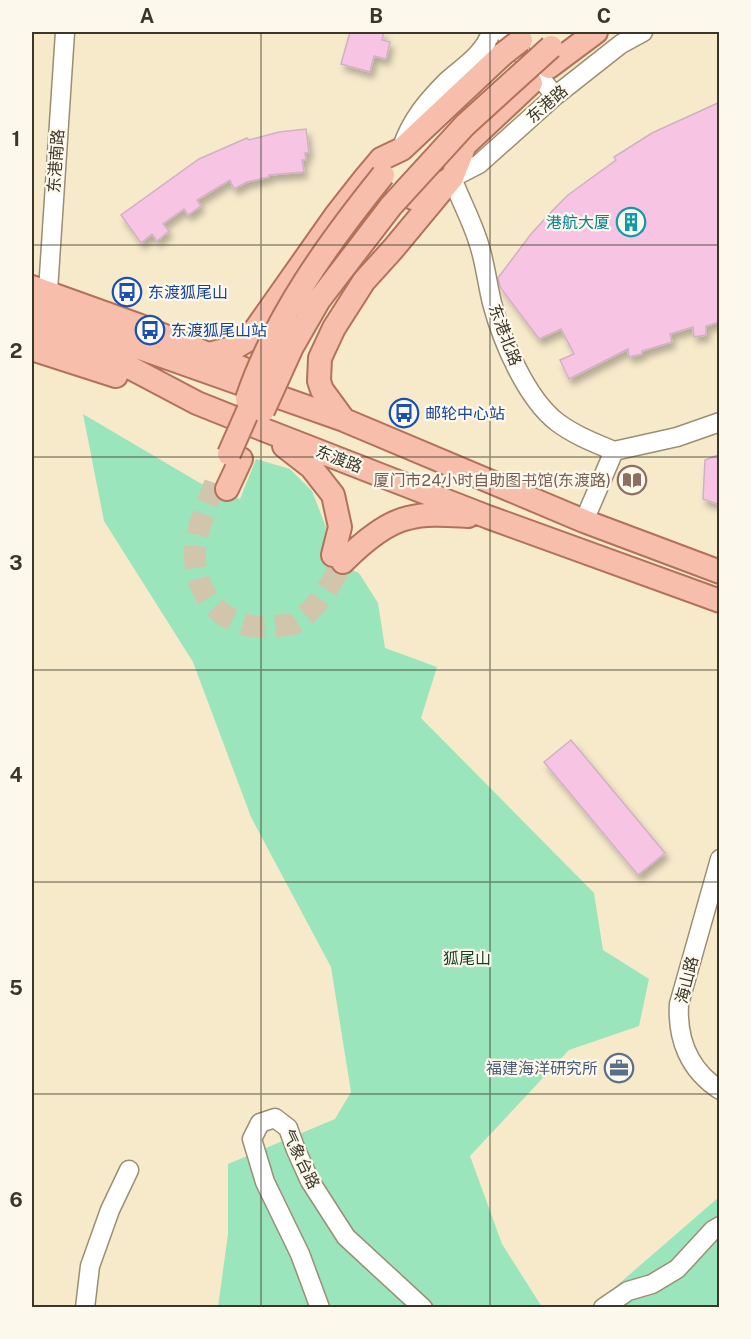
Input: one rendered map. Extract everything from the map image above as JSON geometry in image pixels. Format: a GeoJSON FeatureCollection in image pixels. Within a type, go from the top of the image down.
{"type":"FeatureCollection","features":[{"type":"Feature","properties":{"kind":"main road"},"geometry":{"type":"LineString","coordinates":[[248,340],[336,215],[381,159],[402,149],[530,44],[570,32]]}},
{"type":"Feature","properties":{"kind":"main road"},"geometry":{"type":"LineString","coordinates":[[221,486],[235,457],[266,371],[283,340],[364,224],[427,151],[471,108],[530,44],[596,32]]}},
{"type":"Feature","properties":{"kind":"main road"},"geometry":{"type":"LineString","coordinates":[[344,420],[327,399],[319,381],[320,358],[334,328],[364,281],[452,178],[465,145],[531,83],[530,44]]}},
{"type":"Feature","properties":{"kind":"main road"},"geometry":{"type":"LineString","coordinates":[[265,421],[292,346],[320,300],[391,206],[465,125],[530,44]]}},
{"type":"Feature","properties":{"kind":"main road"},"geometry":{"type":"LineString","coordinates":[[209,354],[236,347],[284,325],[390,178],[402,149]]}},
{"type":"Feature","properties":{"kind":"main road"},"geometry":{"type":"LineString","coordinates":[[235,457],[252,384],[283,321],[335,238],[402,149]]}},
{"type":"Feature","properties":{"kind":"main road"},"geometry":{"type":"LineString","coordinates":[[235,457],[265,421],[344,284],[376,240],[413,198],[452,178]]}},
{"type":"Feature","properties":{"kind":"main road"},"geometry":{"type":"LineString","coordinates":[[40,289],[209,354],[288,388],[344,420]]}},
{"type":"Feature","properties":{"kind":"main road"},"geometry":{"type":"LineString","coordinates":[[32,310],[344,420],[584,520],[720,572]]}},
{"type":"Feature","properties":{"kind":"main road"},"geometry":{"type":"LineString","coordinates":[[293,315],[290,323],[293,330],[309,336],[318,338],[334,328]]}},
{"type":"Feature","properties":{"kind":"main road","name":"东渡路"},"geometry":{"type":"LineString","coordinates":[[32,328],[127,366],[197,403],[265,421],[488,517],[720,602]]}},
{"type":"Feature","properties":{"kind":"main road"},"geometry":{"type":"LineString","coordinates":[[88,329],[288,388]]}},
{"type":"Feature","properties":{"kind":"main road"},"geometry":{"type":"LineString","coordinates":[[32,349],[197,403]]}},
{"type":"Feature","properties":{"kind":"main road"},"geometry":{"type":"LineString","coordinates":[[265,421],[311,467],[333,495],[340,526],[338,558],[406,518],[439,515],[488,517]]}},
{"type":"Feature","properties":{"kind":"street","name":"东港南路"},"geometry":{"type":"LineString","coordinates":[[40,289],[65,32]]}},
{"type":"Feature","properties":{"kind":"street"},"geometry":{"type":"LineString","coordinates":[[402,149],[408,130],[416,117],[446,83],[482,49],[491,32]]}},
{"type":"Feature","properties":{"kind":"street","name":"东港路"},"geometry":{"type":"LineString","coordinates":[[452,178],[479,164],[555,96],[621,44],[643,32]]}},
{"type":"Feature","properties":{"kind":"street"},"geometry":{"type":"LineString","coordinates":[[530,44],[555,96]]}},
{"type":"Feature","properties":{"kind":"street","name":"东港北路"},"geometry":{"type":"LineString","coordinates":[[452,178],[478,240],[492,304],[507,348],[523,379],[556,422],[614,451]]}},
{"type":"Feature","properties":{"kind":"street"},"geometry":{"type":"LineString","coordinates":[[584,520],[614,451],[677,437],[720,422]]}},
{"type":"Feature","properties":{"kind":"street","name":"海山路"},"geometry":{"type":"LineString","coordinates":[[720,859],[712,912],[679,1005],[678,1025],[683,1046],[695,1067],[709,1083],[720,1090]]}},
{"type":"Feature","properties":{"kind":"street","name":"气象台路"},"geometry":{"type":"LineString","coordinates":[[320,1308],[300,1254],[265,1182],[252,1139],[260,1123],[275,1118],[288,1128],[310,1181],[346,1237],[423,1308]]}},
{"type":"Feature","properties":{"kind":"street"},"geometry":{"type":"LineString","coordinates":[[85,1308],[90,1266],[110,1209],[129,1170]]}},
{"type":"Feature","properties":{"kind":"street"},"geometry":{"type":"LineString","coordinates":[[603,1308],[628,1291],[652,1284],[677,1269],[713,1230],[720,1226]]}},
{"type":"Feature","properties":{"kind":"green space","name":"狐尾山"},"geometry":{"type":"Polygon","coordinates":[[[83,414],[200,483],[240,499],[256,459],[290,469],[312,491],[326,527],[322,555],[359,573],[378,603],[385,648],[437,667],[421,718],[594,893],[603,950],[649,979],[639,1026],[569,1050],[470,1156],[502,1244],[542,1307],[218,1307],[228,1234],[228,1164],[335,1119],[351,1092],[331,967],[251,817],[193,662],[104,521],[83,414]]]}},
{"type":"Feature","properties":{"kind":"green space"},"geometry":{"type":"Polygon","coordinates":[[[719,1197],[719,1307],[592,1307],[719,1197]]]}},
{"type":"Feature","properties":{"kind":"building"},"geometry":{"type":"Polygon","coordinates":[[[350,32],[384,32],[382,40],[390,42],[386,59],[374,56],[370,72],[341,64],[350,32]]]}},
{"type":"Feature","properties":{"kind":"building","name":"港航大厦"},"geometry":{"type":"Polygon","coordinates":[[[720,102],[720,322],[706,326],[706,335],[694,337],[693,327],[670,334],[672,342],[642,351],[642,354],[629,357],[628,349],[569,379],[560,360],[574,354],[561,329],[539,339],[500,287],[498,278],[531,234],[553,210],[568,195],[616,160],[614,157],[652,133],[720,102]]]}},
{"type":"Feature","properties":{"kind":"building"},"geometry":{"type":"Polygon","coordinates":[[[306,129],[309,153],[305,153],[306,160],[302,160],[304,172],[269,175],[269,177],[247,182],[234,189],[230,180],[197,200],[201,206],[188,215],[184,209],[163,224],[169,231],[157,241],[152,234],[141,243],[121,215],[199,159],[247,138],[249,140],[279,132],[306,129]]]}},
{"type":"Feature","properties":{"kind":"building"},"geometry":{"type":"Polygon","coordinates":[[[720,454],[720,505],[703,499],[705,460],[720,454]]]}},
{"type":"Feature","properties":{"kind":"building"},"geometry":{"type":"Polygon","coordinates":[[[571,740],[665,853],[638,875],[544,762],[571,740]]]}},
{"type":"Feature","properties":{"kind":"tunnel"},"geometry":{"type":"LineString","coordinates":[[215,483],[197,535],[196,570],[207,598],[228,618],[242,624],[257,626],[295,623],[311,611],[329,587],[343,562]]}},
{"type":"Feature","properties":{"kind":"place","name":"港航大厦"},"geometry":{"type":"Point","coordinates":[631,222]}},
{"type":"Feature","properties":{"kind":"place","name":"东渡狐尾山"},"geometry":{"type":"Point","coordinates":[127,292]}},
{"type":"Feature","properties":{"kind":"place","name":"东渡狐尾山站"},"geometry":{"type":"Point","coordinates":[150,330]}},
{"type":"Feature","properties":{"kind":"place","name":"邮轮中心站"},"geometry":{"type":"Point","coordinates":[404,413]}},
{"type":"Feature","properties":{"kind":"place","name":"厦门市24小时自助图书馆(东渡路)"},"geometry":{"type":"Point","coordinates":[632,480]}},
{"type":"Feature","properties":{"kind":"place","name":"福建海洋研究所"},"geometry":{"type":"Point","coordinates":[619,1068]}}]}
